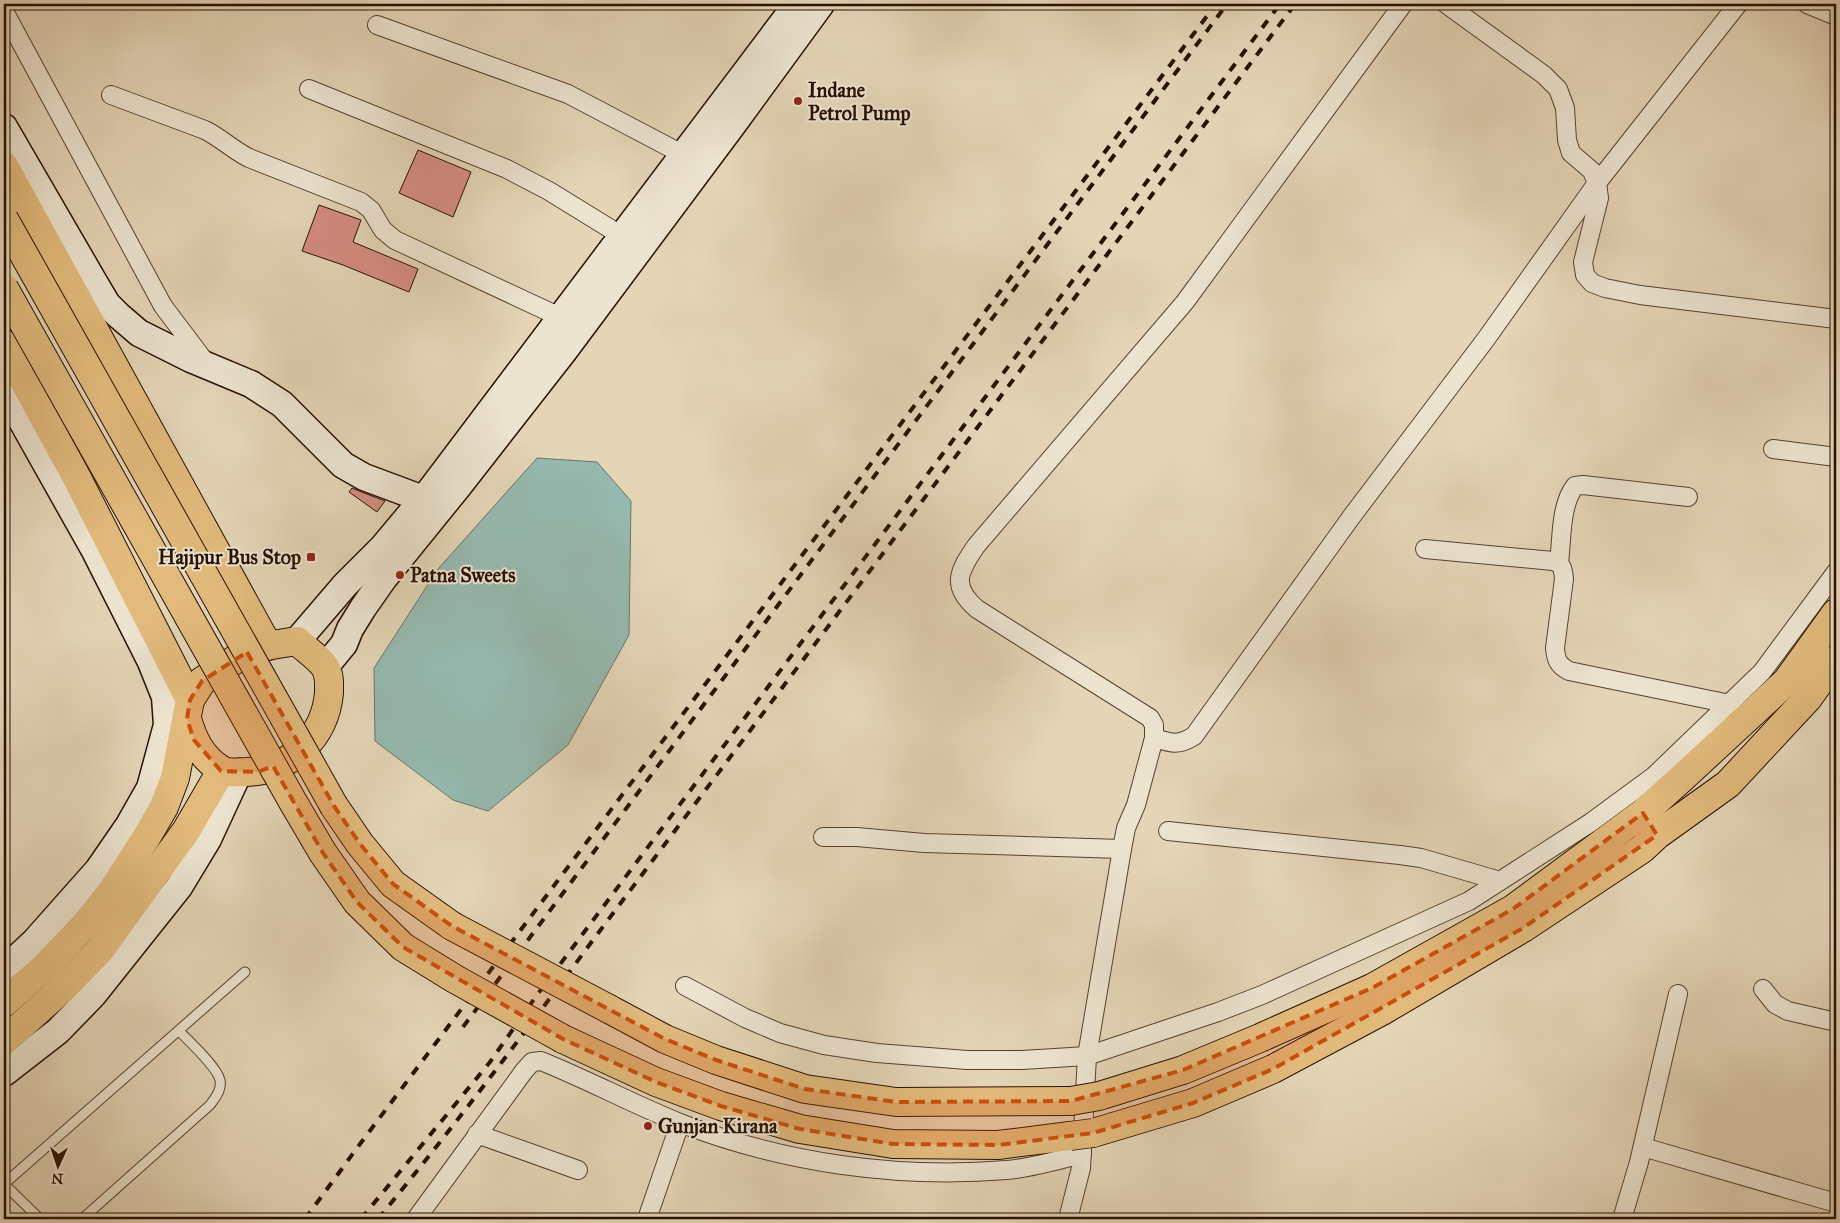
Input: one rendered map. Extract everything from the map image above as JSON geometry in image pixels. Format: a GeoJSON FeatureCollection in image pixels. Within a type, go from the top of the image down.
{"type":"FeatureCollection","features":[{"type":"Feature","properties":{"kind":"highway"},"geometry":{"type":"LineString","coordinates":[[4,166],[268,646]]}},
{"type":"Feature","properties":{"kind":"highway"},"geometry":{"type":"LineString","coordinates":[[4,218],[334,806],[360,844],[393,884],[452,926],[665,1039],[708,1056],[805,1089],[896,1102],[1071,1101],[1099,1096],[1183,1070],[1260,1038],[1372,988],[1513,909],[1650,824],[1728,784],[1808,698],[1836,659]]}},
{"type":"Feature","properties":{"kind":"highway"},"geometry":{"type":"LineString","coordinates":[[4,288],[322,853],[357,902],[404,947],[455,979],[563,1038],[656,1082],[721,1106],[800,1129],[893,1144],[998,1145],[1082,1141],[1193,1103],[1273,1069],[1382,1011],[1523,928],[1642,849],[1650,824],[1788,682],[1836,614]]}},
{"type":"Feature","properties":{"kind":"highway"},"geometry":{"type":"LineString","coordinates":[[4,344],[78,480],[189,710],[194,740],[199,749],[230,772],[258,772],[290,760],[306,746],[320,725],[328,706],[330,681],[325,667],[297,641],[253,648],[202,681],[189,710],[175,778],[157,798],[114,888],[86,924],[46,966],[4,1003]]}},
{"type":"Feature","properties":{"kind":"highway"},"geometry":{"type":"LineString","coordinates":[[4,1041],[64,987],[100,950],[230,772]]}},
{"type":"Feature","properties":{"kind":"main road"},"geometry":{"type":"LineString","coordinates":[[325,667],[344,644],[350,629],[384,578],[570,343],[786,35],[797,4]]}},
{"type":"Feature","properties":{"kind":"main road"},"geometry":{"type":"LineString","coordinates":[[297,641],[345,585],[382,548],[423,499],[684,155],[786,35],[821,4]]}},
{"type":"Feature","properties":{"kind":"main road"},"geometry":{"type":"LineString","coordinates":[[4,127],[108,304],[118,315],[139,333],[177,353],[251,384],[282,404],[343,465],[364,477],[423,499]]}},
{"type":"Feature","properties":{"kind":"main road"},"geometry":{"type":"LineString","coordinates":[[4,389],[95,551],[151,662],[165,697],[166,725],[157,798],[129,825],[98,870],[35,941],[4,970]]}},
{"type":"Feature","properties":{"kind":"main road"},"geometry":{"type":"LineString","coordinates":[[4,1073],[58,1030],[93,995],[179,887],[208,839],[230,772]]}},
{"type":"Feature","properties":{"kind":"street"},"geometry":{"type":"LineString","coordinates":[[1068,1219],[1081,1168],[1087,1056],[1122,849],[1126,828],[1136,805],[1154,738],[1154,725],[1150,718],[978,610],[968,602],[962,592],[959,581],[960,571],[976,546],[1185,302],[1403,4]]}},
{"type":"Feature","properties":{"kind":"street"},"geometry":{"type":"LineString","coordinates":[[1446,4],[1544,75],[1558,89],[1566,108],[1567,140],[1571,153],[1592,171],[1598,183],[1599,198],[1583,262],[1585,275],[1592,283],[1605,288],[1640,295],[1836,319]]}},
{"type":"Feature","properties":{"kind":"street"},"geometry":{"type":"LineString","coordinates":[[1154,738],[1172,743],[1184,742],[1194,736],[1352,516],[1486,339],[1598,183],[1738,4]]}},
{"type":"Feature","properties":{"kind":"street"},"geometry":{"type":"LineString","coordinates":[[1807,4],[1836,16]]}},
{"type":"Feature","properties":{"kind":"street"},"geometry":{"type":"LineString","coordinates":[[4,11],[163,306],[208,365]]}},
{"type":"Feature","properties":{"kind":"street"},"geometry":{"type":"LineString","coordinates":[[377,26],[568,94],[684,155]]}},
{"type":"Feature","properties":{"kind":"street"},"geometry":{"type":"LineString","coordinates":[[309,89],[508,169],[549,191],[622,236]]}},
{"type":"Feature","properties":{"kind":"street"},"geometry":{"type":"LineString","coordinates":[[111,95],[205,130],[217,136],[234,151],[249,158],[361,202],[371,210],[383,230],[395,240],[560,317]]}},
{"type":"Feature","properties":{"kind":"street"},"geometry":{"type":"LineString","coordinates":[[1773,449],[1836,457]]}},
{"type":"Feature","properties":{"kind":"street"},"geometry":{"type":"LineString","coordinates":[[1688,497],[1583,485],[1574,486],[1565,504],[1560,563],[1564,579],[1555,648],[1556,658],[1561,666],[1569,671],[1730,704]]}},
{"type":"Feature","properties":{"kind":"street"},"geometry":{"type":"LineString","coordinates":[[1424,549],[1560,563]]}},
{"type":"Feature","properties":{"kind":"street"},"geometry":{"type":"LineString","coordinates":[[685,986],[745,1018],[780,1033],[824,1045],[886,1054],[966,1060],[1022,1060],[1087,1056],[1218,1012],[1262,996],[1469,901],[1590,824],[1654,776],[1762,672],[1836,572]]}},
{"type":"Feature","properties":{"kind":"street"},"geometry":{"type":"LineString","coordinates":[[1168,831],[1421,858],[1500,881]]}},
{"type":"Feature","properties":{"kind":"street"},"geometry":{"type":"LineString","coordinates":[[823,837],[857,837],[924,843],[1122,849]]}},
{"type":"Feature","properties":{"kind":"street"},"geometry":{"type":"LineString","coordinates":[[1763,989],[1775,1004],[1788,1011],[1836,1022]]}},
{"type":"Feature","properties":{"kind":"street"},"geometry":{"type":"LineString","coordinates":[[1622,1219],[1643,1147],[1678,994]]}},
{"type":"Feature","properties":{"kind":"street"},"geometry":{"type":"LineString","coordinates":[[416,1219],[532,1062],[541,1061],[680,1123],[735,1142],[776,1153],[840,1165],[921,1173],[1009,1170],[1082,1141]]}},
{"type":"Feature","properties":{"kind":"street"},"geometry":{"type":"LineString","coordinates":[[647,1219],[680,1123]]}},
{"type":"Feature","properties":{"kind":"street"},"geometry":{"type":"LineString","coordinates":[[477,1134],[578,1170]]}},
{"type":"Feature","properties":{"kind":"street"},"geometry":{"type":"LineString","coordinates":[[1643,1147],[1836,1203]]}},
{"type":"Feature","properties":{"kind":"lane"},"geometry":{"type":"LineString","coordinates":[[40,1219],[4,1184],[245,972]]}},
{"type":"Feature","properties":{"kind":"lane"},"geometry":{"type":"LineString","coordinates":[[82,1219],[210,1105],[219,1093],[220,1081],[214,1070],[180,1031]]}},
{"type":"Feature","properties":{"kind":"highlighted area"},"geometry":{"type":"Polygon","coordinates":[[[247,652],[334,806],[360,844],[393,884],[452,926],[665,1039],[716,1060],[805,1089],[896,1102],[1071,1101],[1183,1070],[1372,988],[1513,909],[1643,813],[1657,835],[1523,928],[1273,1069],[1193,1103],[1093,1133],[998,1145],[893,1144],[800,1129],[721,1106],[656,1082],[563,1039],[403,947],[357,902],[323,853],[273,766],[258,772],[221,771],[194,740],[187,719],[190,700],[202,681],[247,652]]]}},
{"type":"Feature","properties":{"kind":"water"},"geometry":{"type":"Polygon","coordinates":[[[537,458],[597,462],[631,501],[629,635],[568,745],[488,811],[453,800],[375,741],[374,668],[438,569],[537,458]]]}},
{"type":"Feature","properties":{"kind":"building"},"geometry":{"type":"Polygon","coordinates":[[[418,150],[471,172],[453,217],[399,193],[418,150]]]}},
{"type":"Feature","properties":{"kind":"building"},"geometry":{"type":"Polygon","coordinates":[[[319,205],[361,220],[353,242],[418,269],[409,292],[343,265],[302,251],[319,205]]]}},
{"type":"Feature","properties":{"kind":"building"},"geometry":{"type":"Polygon","coordinates":[[[352,488],[385,501],[377,512],[349,492],[352,488]]]}},
{"type":"Feature","properties":{"kind":"railway"},"geometry":{"type":"LineString","coordinates":[[305,1219],[1216,4]]}},
{"type":"Feature","properties":{"kind":"railway"},"geometry":{"type":"LineString","coordinates":[[463,1027],[1227,4]]}},
{"type":"Feature","properties":{"kind":"railway"},"geometry":{"type":"LineString","coordinates":[[361,1219],[490,1062],[537,995],[1280,4]]}},
{"type":"Feature","properties":{"kind":"railway"},"geometry":{"type":"LineString","coordinates":[[378,1219],[514,1046],[1295,4]]}},
{"type":"Feature","properties":{"kind":"place","name":"Indane Petrol Pump"},"geometry":{"type":"Point","coordinates":[798,101]}},
{"type":"Feature","properties":{"kind":"place","name":"Hajipur Bus Stop"},"geometry":{"type":"Point","coordinates":[311,557]}},
{"type":"Feature","properties":{"kind":"place","name":"Patna Sweets"},"geometry":{"type":"Point","coordinates":[400,575]}},
{"type":"Feature","properties":{"kind":"place","name":"Gunjan Kirana"},"geometry":{"type":"Point","coordinates":[648,1126]}}]}
